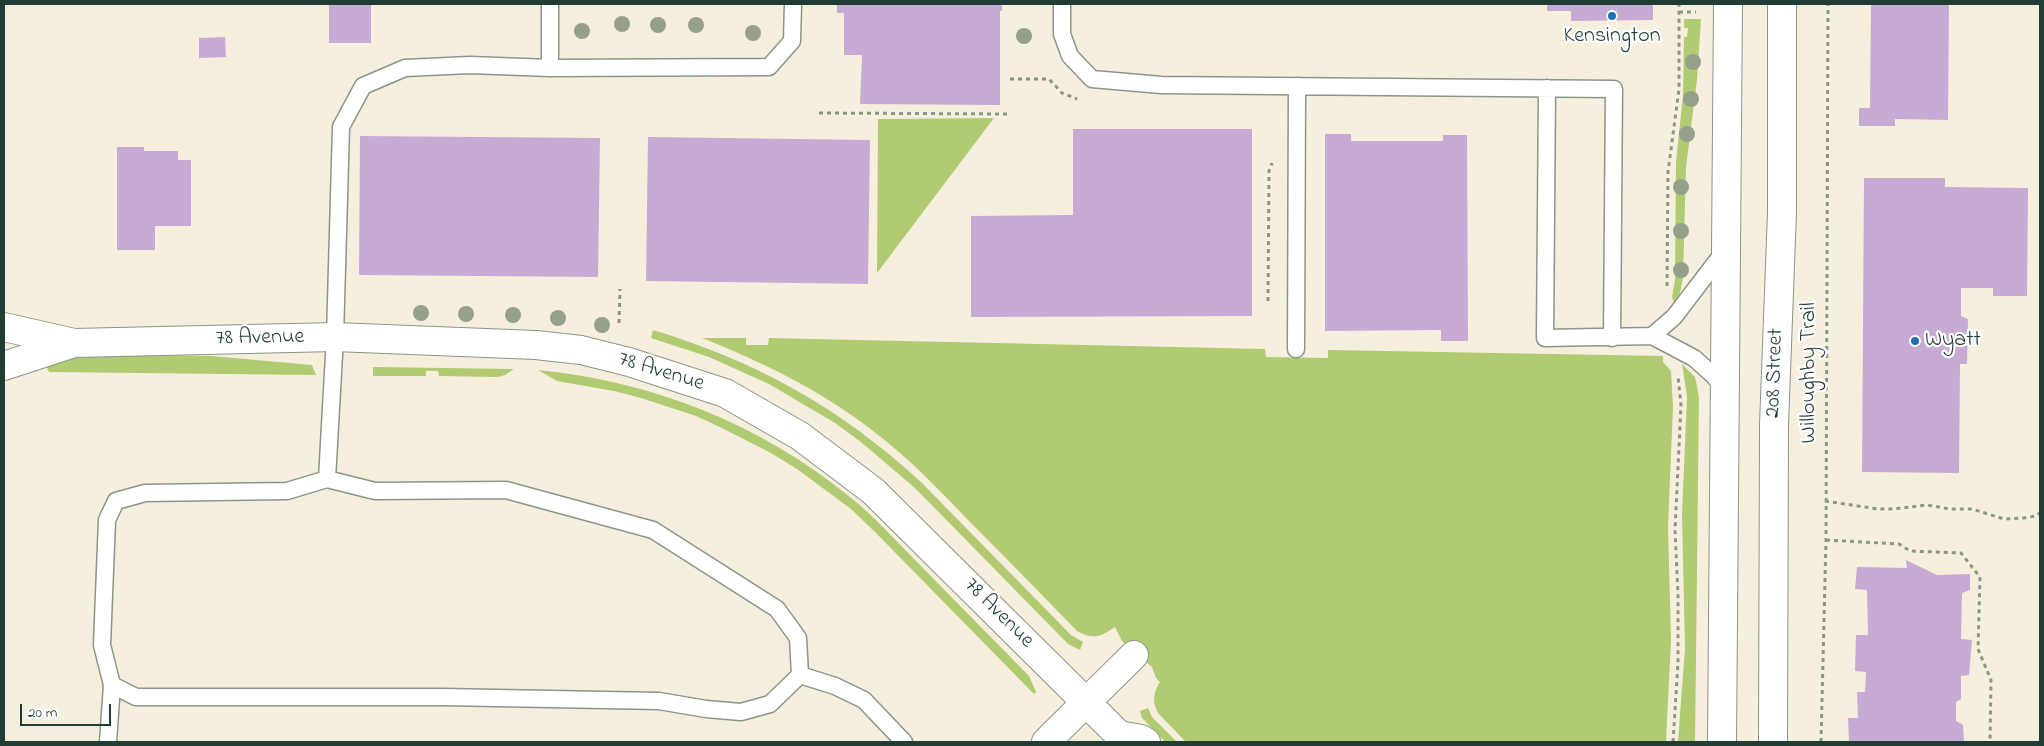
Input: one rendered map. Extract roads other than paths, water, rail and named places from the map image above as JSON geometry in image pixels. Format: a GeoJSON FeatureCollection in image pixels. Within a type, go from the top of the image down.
{"type":"FeatureCollection","features":[{"type":"Feature","properties":{"kind":"street"},"geometry":{"type":"LineString","coordinates":[[1722,742],[1728,4]]}},
{"type":"Feature","properties":{"kind":"street","name":"208 Street"},"geometry":{"type":"LineString","coordinates":[[1774,742],[1774,425],[1782,212],[1782,4]]}},
{"type":"Feature","properties":{"kind":"street","name":"78 Avenue"},"geometry":{"type":"LineString","coordinates":[[4,327],[74,343],[335,337],[536,345],[581,350],[629,362],[725,393],[800,436],[873,491],[1087,702],[1120,738],[1141,739],[1146,742]]}},
{"type":"Feature","properties":{"kind":"street","name":"78 Avenue"},"geometry":{"type":"LineString","coordinates":[[4,366],[74,343]]}},
{"type":"Feature","properties":{"kind":"street"},"geometry":{"type":"LineString","coordinates":[[1046,742],[1134,655]]}},
{"type":"Feature","properties":{"kind":"lane"},"geometry":{"type":"LineString","coordinates":[[550,4],[550,68]]}},
{"type":"Feature","properties":{"kind":"lane"},"geometry":{"type":"LineString","coordinates":[[327,479],[335,337],[341,127],[363,86],[405,68],[470,66],[550,68],[769,67],[792,41],[793,4]]}},
{"type":"Feature","properties":{"kind":"lane"},"geometry":{"type":"LineString","coordinates":[[1062,4],[1062,34],[1070,56],[1092,79],[1160,85],[1614,89],[1612,338]]}},
{"type":"Feature","properties":{"kind":"lane"},"geometry":{"type":"LineString","coordinates":[[1296,349],[1297,86]]}},
{"type":"Feature","properties":{"kind":"lane"},"geometry":{"type":"LineString","coordinates":[[1547,88],[1545,338],[1652,336],[1694,358],[1714,376],[1725,390]]}},
{"type":"Feature","properties":{"kind":"lane"},"geometry":{"type":"LineString","coordinates":[[1652,336],[1678,312],[1727,247]]}},
{"type":"Feature","properties":{"kind":"lane"},"geometry":{"type":"LineString","coordinates":[[108,742],[112,685],[102,645],[107,520],[116,501],[144,493],[287,491],[327,479],[375,491],[506,490],[653,530],[778,609],[798,638],[800,675],[770,704],[741,712],[706,709],[659,701],[442,697],[136,697],[112,685]]}},
{"type":"Feature","properties":{"kind":"lane"},"geometry":{"type":"LineString","coordinates":[[800,675],[835,686],[864,700],[904,742]]}},
{"type":"Feature","properties":{"kind":"place","name":"Kensington"},"geometry":{"type":"Point","coordinates":[1612,16]}},
{"type":"Feature","properties":{"kind":"place","name":"Wyatt"},"geometry":{"type":"Point","coordinates":[1915,341]}}]}
